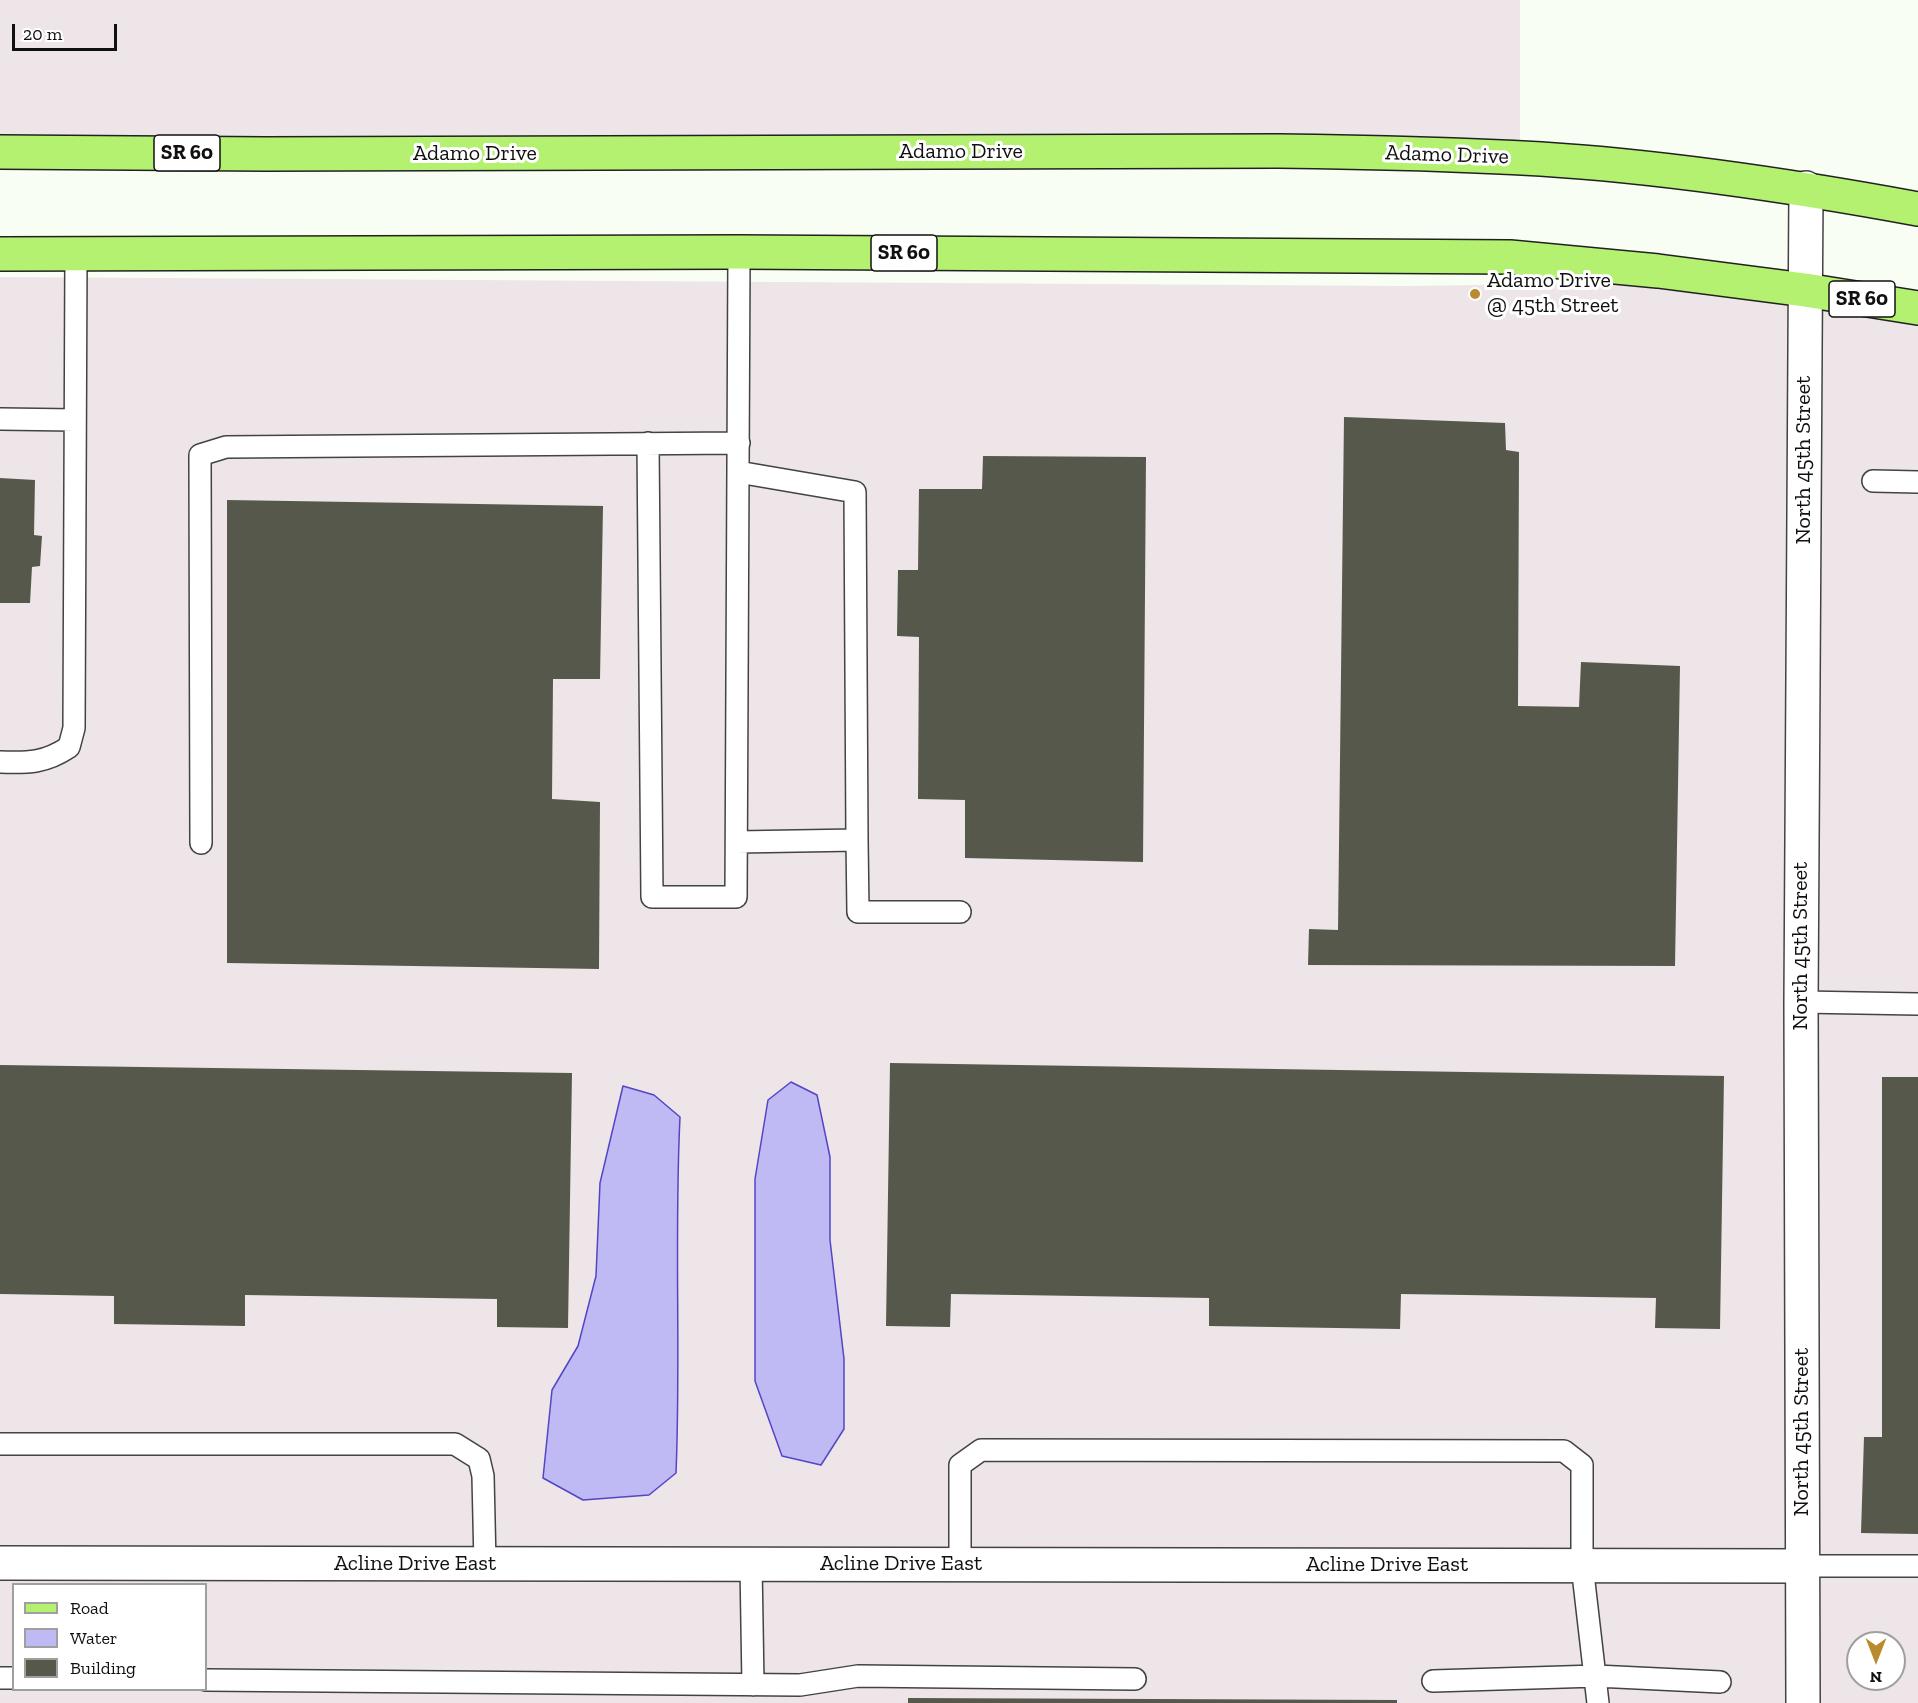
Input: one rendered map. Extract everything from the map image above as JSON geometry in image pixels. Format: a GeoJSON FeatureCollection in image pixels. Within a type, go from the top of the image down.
{"type":"FeatureCollection","features":[{"type":"Feature","properties":{"kind":"main road","name":"Adamo Drive"},"geometry":{"type":"LineString","coordinates":[[0,152],[1402,153],[1543,159],[1673,172],[1806,188],[1918,209]]}},
{"type":"Feature","properties":{"kind":"main road","name":"SR 60"},"geometry":{"type":"LineString","coordinates":[[0,254],[739,252],[1510,258],[1659,271],[1805,290],[1918,308]]}},
{"type":"Feature","properties":{"kind":"street","name":"North 45th Street"},"geometry":{"type":"LineString","coordinates":[[1803,1703],[1801,1002],[1806,188]]}},
{"type":"Feature","properties":{"kind":"street","name":"Acline Drive East"},"geometry":{"type":"LineString","coordinates":[[0,1563],[1802,1566]]}},
{"type":"Feature","properties":{"kind":"lane"},"geometry":{"type":"LineString","coordinates":[[648,442],[652,897],[736,897],[739,252]]}},
{"type":"Feature","properties":{"kind":"lane"},"geometry":{"type":"LineString","coordinates":[[0,762],[25,763],[50,759],[69,747],[74,728],[76,254]]}},
{"type":"Feature","properties":{"kind":"lane"},"geometry":{"type":"LineString","coordinates":[[0,419],[75,420]]}},
{"type":"Feature","properties":{"kind":"lane"},"geometry":{"type":"LineString","coordinates":[[201,843],[200,455],[226,447],[738,442]]}},
{"type":"Feature","properties":{"kind":"lane"},"geometry":{"type":"LineString","coordinates":[[738,472],[855,492],[858,912],[960,912]]}},
{"type":"Feature","properties":{"kind":"lane"},"geometry":{"type":"LineString","coordinates":[[1873,481],[1918,482]]}},
{"type":"Feature","properties":{"kind":"lane"},"geometry":{"type":"LineString","coordinates":[[737,842],[857,840]]}},
{"type":"Feature","properties":{"kind":"lane"},"geometry":{"type":"LineString","coordinates":[[1801,1002],[1918,1004]]}},
{"type":"Feature","properties":{"kind":"lane"},"geometry":{"type":"LineString","coordinates":[[0,1444],[455,1444],[479,1460],[483,1476],[484,1564]]}},
{"type":"Feature","properties":{"kind":"lane"},"geometry":{"type":"LineString","coordinates":[[960,1564],[960,1465],[981,1450],[1564,1451],[1582,1465],[1582,1565],[1598,1703]]}},
{"type":"Feature","properties":{"kind":"lane"},"geometry":{"type":"LineString","coordinates":[[751,1564],[753,1684]]}},
{"type":"Feature","properties":{"kind":"lane"},"geometry":{"type":"LineString","coordinates":[[1802,1566],[1918,1566]]}},
{"type":"Feature","properties":{"kind":"lane"},"geometry":{"type":"LineString","coordinates":[[207,1680],[800,1685],[858,1676],[1135,1679]]}},
{"type":"Feature","properties":{"kind":"lane"},"geometry":{"type":"LineString","coordinates":[[1433,1681],[1596,1676],[1720,1682]]}},
{"type":"Feature","properties":{"kind":"shaded area"},"geometry":{"type":"Polygon","coordinates":[[[0,0],[1520,0],[1520,144],[0,157],[0,0]]]}},
{"type":"Feature","properties":{"kind":"shaded area"},"geometry":{"type":"Polygon","coordinates":[[[0,277],[1405,286],[1794,281],[1794,1557],[0,1557],[0,277]]]}},
{"type":"Feature","properties":{"kind":"shaded area"},"geometry":{"type":"Polygon","coordinates":[[[1819,285],[1918,309],[1918,1703],[0,1703],[0,1574],[1810,1560],[1819,285]]]}},
{"type":"Feature","properties":{"kind":"water"},"geometry":{"type":"Polygon","coordinates":[[[791,1082],[817,1095],[830,1157],[830,1240],[844,1359],[844,1429],[821,1465],[782,1456],[755,1381],[755,1179],[768,1100],[791,1082]]]}},
{"type":"Feature","properties":{"kind":"water"},"geometry":{"type":"Polygon","coordinates":[[[623,1086],[654,1095],[680,1117],[676,1473],[649,1495],[583,1500],[543,1478],[552,1390],[578,1346],[596,1276],[600,1183],[623,1086]]]}},
{"type":"Feature","properties":{"kind":"building"},"geometry":{"type":"Polygon","coordinates":[[[1344,417],[1505,423],[1506,450],[1519,452],[1518,706],[1579,707],[1581,662],[1680,666],[1675,966],[1308,965],[1309,929],[1338,930],[1344,417]]]}},
{"type":"Feature","properties":{"kind":"building"},"geometry":{"type":"Polygon","coordinates":[[[983,456],[1146,457],[1143,862],[965,858],[965,800],[918,799],[919,637],[897,636],[898,570],[918,570],[919,489],[982,489],[983,456]]]}},
{"type":"Feature","properties":{"kind":"building"},"geometry":{"type":"Polygon","coordinates":[[[0,478],[35,480],[34,535],[42,536],[40,566],[32,567],[30,603],[0,603],[0,478]]]}},
{"type":"Feature","properties":{"kind":"building"},"geometry":{"type":"Polygon","coordinates":[[[227,500],[603,506],[600,679],[553,679],[552,799],[600,802],[599,969],[227,963],[227,500]]]}},
{"type":"Feature","properties":{"kind":"building"},"geometry":{"type":"Polygon","coordinates":[[[890,1063],[1724,1076],[1720,1329],[1655,1328],[1656,1298],[1401,1294],[1400,1329],[1209,1326],[1209,1298],[951,1294],[950,1327],[886,1326],[890,1063]]]}},
{"type":"Feature","properties":{"kind":"building"},"geometry":{"type":"Polygon","coordinates":[[[0,1065],[572,1073],[568,1328],[497,1327],[497,1299],[245,1295],[245,1326],[114,1324],[114,1296],[0,1294],[0,1065]]]}},
{"type":"Feature","properties":{"kind":"building"},"geometry":{"type":"Polygon","coordinates":[[[1882,1077],[1918,1077],[1918,1534],[1861,1533],[1864,1437],[1882,1437],[1882,1077]]]}},
{"type":"Feature","properties":{"kind":"building"},"geometry":{"type":"Polygon","coordinates":[[[908,1698],[1397,1700],[1397,1703],[908,1703],[908,1698]]]}},
{"type":"Feature","properties":{"kind":"place","name":"Adamo Drive @ 45th Street"},"geometry":{"type":"Point","coordinates":[1475,294]}}]}
